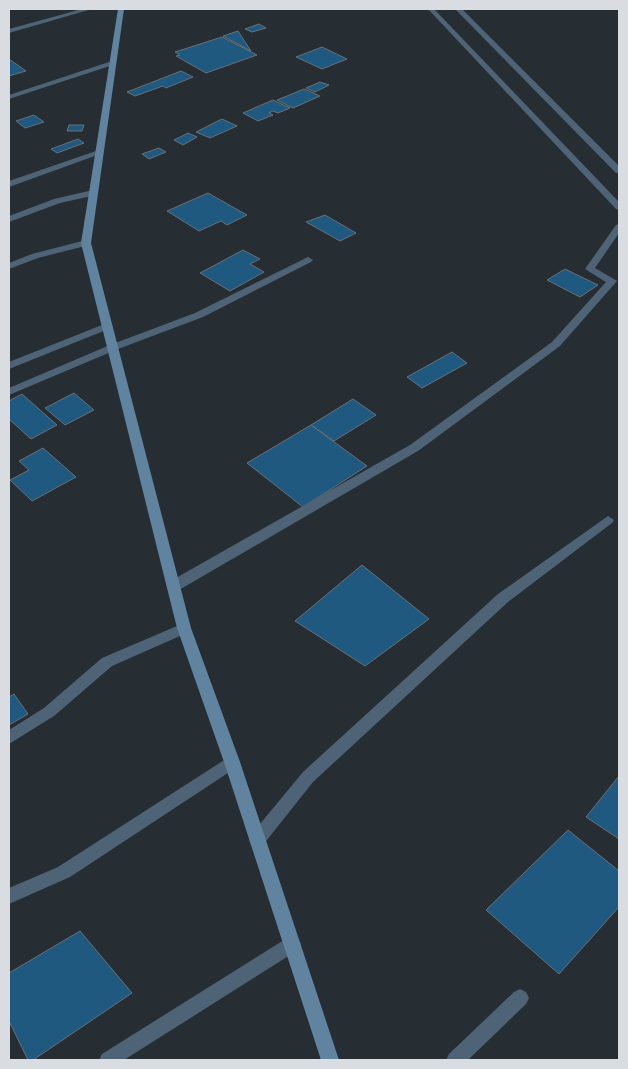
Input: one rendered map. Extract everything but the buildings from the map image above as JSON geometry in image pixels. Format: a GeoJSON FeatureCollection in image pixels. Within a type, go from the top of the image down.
{"type":"FeatureCollection","features":[{"type":"Feature","properties":{"kind":"main road"},"geometry":{"type":"LineString","coordinates":[[121,9],[86,243],[184,628],[232,762],[330,1060]]}},
{"type":"Feature","properties":{"kind":"street"},"geometry":{"type":"LineString","coordinates":[[9,31],[89,9]]}},
{"type":"Feature","properties":{"kind":"street"},"geometry":{"type":"LineString","coordinates":[[431,9],[619,207]]}},
{"type":"Feature","properties":{"kind":"street"},"geometry":{"type":"LineString","coordinates":[[458,9],[619,171]]}},
{"type":"Feature","properties":{"kind":"street"},"geometry":{"type":"LineString","coordinates":[[9,96],[112,64]]}},
{"type":"Feature","properties":{"kind":"street"},"geometry":{"type":"LineString","coordinates":[[9,184],[99,153]]}},
{"type":"Feature","properties":{"kind":"street"},"geometry":{"type":"LineString","coordinates":[[9,219],[57,201],[93,193]]}},
{"type":"Feature","properties":{"kind":"street"},"geometry":{"type":"LineString","coordinates":[[174,586],[414,448],[556,344],[612,281],[590,269],[619,227]]}},
{"type":"Feature","properties":{"kind":"street"},"geometry":{"type":"LineString","coordinates":[[9,266],[35,256],[86,243]]}},
{"type":"Feature","properties":{"kind":"street"},"geometry":{"type":"LineString","coordinates":[[9,392],[114,347],[199,315],[308,260]]}},
{"type":"Feature","properties":{"kind":"street"},"geometry":{"type":"LineString","coordinates":[[9,366],[107,326]]}},
{"type":"Feature","properties":{"kind":"street"},"geometry":{"type":"LineString","coordinates":[[257,840],[308,777],[503,598],[608,520]]}},
{"type":"Feature","properties":{"kind":"street"},"geometry":{"type":"LineString","coordinates":[[9,738],[49,712],[107,662],[184,628]]}},
{"type":"Feature","properties":{"kind":"street"},"geometry":{"type":"LineString","coordinates":[[9,896],[64,872],[232,762]]}},
{"type":"Feature","properties":{"kind":"street"},"geometry":{"type":"LineString","coordinates":[[108,1060],[292,944]]}},
{"type":"Feature","properties":{"kind":"street"},"geometry":{"type":"LineString","coordinates":[[455,1060],[520,998]]}}]}
